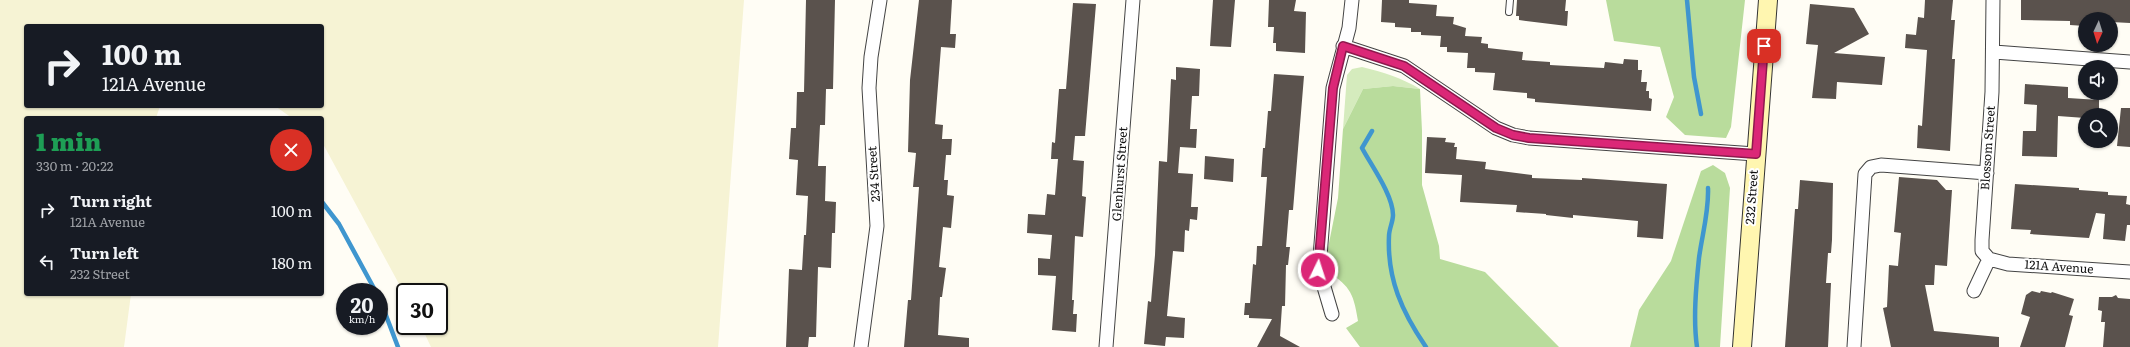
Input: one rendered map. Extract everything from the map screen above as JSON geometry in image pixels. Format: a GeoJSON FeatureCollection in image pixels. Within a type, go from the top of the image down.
{"type":"FeatureCollection","features":[{"type":"Feature","properties":{"kind":"main road","name":"232 Street"},"geometry":{"type":"LineString","coordinates":[[1742,347],[1768,0]]}},
{"type":"Feature","properties":{"kind":"street","name":"234 Street"},"geometry":{"type":"LineString","coordinates":[[861,347],[863,317],[877,237],[876,190],[869,88],[871,57],[880,0]]}},
{"type":"Feature","properties":{"kind":"street","name":"Glenhurst Street"},"geometry":{"type":"LineString","coordinates":[[1106,347],[1133,0]]}},
{"type":"Feature","properties":{"kind":"street"},"geometry":{"type":"LineString","coordinates":[[1332,314],[1318,270],[1333,88],[1349,28],[1352,0]]}},
{"type":"Feature","properties":{"kind":"street","name":"Blossom Street"},"geometry":{"type":"LineString","coordinates":[[1989,259],[1982,251],[1982,240],[1994,52],[1993,0]]}},
{"type":"Feature","properties":{"kind":"street"},"geometry":{"type":"LineString","coordinates":[[1343,46],[1404,66],[1483,120],[1513,135],[1529,138],[1756,154]]}},
{"type":"Feature","properties":{"kind":"street"},"geometry":{"type":"LineString","coordinates":[[1994,52],[2130,62]]}},
{"type":"Feature","properties":{"kind":"street"},"geometry":{"type":"LineString","coordinates":[[1854,347],[1865,174],[1868,170],[1871,167],[1881,165],[1987,173]]}},
{"type":"Feature","properties":{"kind":"street"},"geometry":{"type":"LineString","coordinates":[[1974,291],[1989,259]]}},
{"type":"Feature","properties":{"kind":"street","name":"121A Avenue"},"geometry":{"type":"LineString","coordinates":[[1989,259],[2008,264],[2130,272]]}},
{"type":"Feature","properties":{"kind":"lane"},"geometry":{"type":"LineString","coordinates":[[1509,12],[1510,0]]}},
{"type":"Feature","properties":{"kind":"shaded area"},"geometry":{"type":"Polygon","coordinates":[[[0,0],[744,0],[718,347],[431,347],[425,335],[448,335],[448,283],[398,283],[324,146],[324,116],[289,116],[278,108],[324,108],[324,24],[24,24],[24,108],[159,108],[157,116],[24,116],[24,296],[131,296],[124,347],[0,347],[0,0]]]}},
{"type":"Feature","properties":{"kind":"green space"},"geometry":{"type":"Polygon","coordinates":[[[1606,0],[1745,0],[1731,127],[1726,138],[1685,135],[1666,117],[1674,97],[1660,47],[1614,41],[1606,0]]]}},
{"type":"Feature","properties":{"kind":"green space"},"geometry":{"type":"Polygon","coordinates":[[[1362,67],[1392,76],[1420,89],[1393,86],[1363,89],[1343,129],[1347,75],[1352,69],[1362,67]]]}},
{"type":"Feature","properties":{"kind":"green space"},"geometry":{"type":"Polygon","coordinates":[[[1393,86],[1420,89],[1422,185],[1439,246],[1440,259],[1485,272],[1559,347],[1360,347],[1346,328],[1358,321],[1352,295],[1339,280],[1324,268],[1338,198],[1343,129],[1363,89],[1393,86]]]}},
{"type":"Feature","properties":{"kind":"green space"},"geometry":{"type":"Polygon","coordinates":[[[1713,165],[1725,173],[1730,188],[1720,347],[1630,347],[1639,310],[1671,261],[1701,171],[1713,165]]]}},
{"type":"Feature","properties":{"kind":"building"},"geometry":{"type":"Polygon","coordinates":[[[806,0],[835,0],[833,89],[826,89],[825,125],[820,125],[818,166],[826,166],[825,201],[836,202],[835,233],[832,233],[831,268],[818,267],[816,337],[809,337],[808,347],[786,347],[789,269],[802,270],[804,235],[806,235],[808,196],[796,195],[798,160],[789,159],[791,128],[796,128],[797,92],[804,92],[806,0]]]}},
{"type":"Feature","properties":{"kind":"building"},"geometry":{"type":"Polygon","coordinates":[[[919,0],[952,0],[950,34],[956,34],[955,48],[941,47],[935,124],[943,125],[942,139],[952,139],[951,155],[946,155],[944,180],[948,180],[947,195],[954,196],[951,228],[943,227],[939,267],[946,268],[942,297],[940,297],[938,335],[969,338],[969,347],[904,347],[908,300],[911,300],[919,187],[913,187],[916,153],[908,152],[910,80],[919,0]]]}},
{"type":"Feature","properties":{"kind":"building"},"geometry":{"type":"Polygon","coordinates":[[[1213,0],[1235,0],[1231,47],[1210,46],[1213,0]]]}},
{"type":"Feature","properties":{"kind":"building"},"geometry":{"type":"Polygon","coordinates":[[[1269,0],[1296,0],[1294,11],[1306,12],[1305,53],[1276,51],[1276,43],[1273,43],[1274,27],[1268,27],[1269,0]]]}},
{"type":"Feature","properties":{"kind":"building"},"geometry":{"type":"Polygon","coordinates":[[[1382,0],[1409,0],[1409,3],[1437,5],[1436,16],[1454,17],[1453,24],[1466,28],[1465,36],[1482,37],[1481,43],[1488,44],[1488,48],[1523,52],[1522,60],[1550,62],[1550,65],[1604,68],[1605,62],[1623,64],[1624,59],[1638,60],[1638,70],[1642,70],[1641,82],[1647,82],[1646,91],[1649,91],[1649,98],[1652,99],[1651,111],[1535,102],[1535,99],[1527,98],[1527,93],[1493,90],[1495,73],[1475,72],[1475,68],[1467,68],[1468,53],[1447,52],[1447,47],[1440,47],[1441,36],[1421,35],[1421,32],[1411,32],[1411,28],[1395,27],[1395,23],[1381,22],[1382,0]]]}},
{"type":"Feature","properties":{"kind":"building"},"geometry":{"type":"Polygon","coordinates":[[[1517,0],[1566,0],[1565,11],[1568,11],[1567,26],[1519,20],[1519,16],[1516,16],[1517,0]]]}},
{"type":"Feature","properties":{"kind":"building"},"geometry":{"type":"Polygon","coordinates":[[[1925,0],[1953,0],[1951,20],[1955,20],[1952,59],[1955,59],[1950,151],[1917,148],[1918,125],[1922,126],[1927,50],[1905,48],[1906,34],[1916,35],[1918,17],[1924,18],[1925,0]]]}},
{"type":"Feature","properties":{"kind":"building"},"geometry":{"type":"Polygon","coordinates":[[[2021,0],[2130,0],[2130,23],[2118,22],[2118,12],[2078,12],[2078,26],[2070,25],[2070,21],[2021,20],[2021,0]]]}},
{"type":"Feature","properties":{"kind":"building"},"geometry":{"type":"Polygon","coordinates":[[[1073,3],[1096,4],[1085,136],[1075,136],[1073,160],[1084,161],[1082,196],[1086,197],[1083,237],[1075,236],[1072,300],[1074,300],[1073,314],[1077,314],[1076,332],[1052,330],[1056,276],[1038,275],[1038,258],[1050,259],[1052,235],[1027,233],[1028,214],[1045,215],[1047,194],[1055,195],[1058,159],[1051,159],[1052,142],[1055,143],[1059,89],[1066,89],[1073,3]]]}},
{"type":"Feature","properties":{"kind":"building"},"geometry":{"type":"Polygon","coordinates":[[[1810,4],[1854,8],[1869,34],[1834,53],[1885,57],[1882,85],[1837,82],[1836,99],[1812,98],[1818,45],[1806,44],[1810,4]]]}},
{"type":"Feature","properties":{"kind":"building"},"geometry":{"type":"Polygon","coordinates":[[[1176,67],[1200,69],[1199,96],[1192,96],[1190,129],[1197,129],[1196,148],[1180,147],[1178,173],[1193,174],[1191,207],[1198,207],[1197,220],[1190,219],[1189,231],[1185,230],[1184,252],[1173,251],[1167,316],[1185,318],[1184,338],[1166,337],[1165,346],[1144,344],[1148,301],[1151,302],[1155,255],[1159,161],[1167,162],[1171,79],[1176,80],[1176,67]]]}},
{"type":"Feature","properties":{"kind":"building"},"geometry":{"type":"Polygon","coordinates":[[[1274,74],[1304,76],[1293,210],[1289,210],[1286,247],[1290,247],[1288,265],[1286,265],[1285,306],[1282,306],[1280,336],[1300,347],[1257,347],[1272,319],[1249,318],[1249,315],[1244,315],[1245,303],[1250,303],[1253,264],[1256,265],[1257,246],[1262,246],[1267,177],[1261,177],[1263,148],[1265,148],[1268,111],[1271,111],[1274,74]]]}},
{"type":"Feature","properties":{"kind":"building"},"geometry":{"type":"Polygon","coordinates":[[[2025,84],[2068,87],[2068,98],[2078,99],[2078,100],[2099,100],[2099,108],[2078,108],[2078,117],[2058,116],[2057,157],[2022,156],[2023,131],[2036,131],[2037,105],[2024,104],[2025,84]]]}},
{"type":"Feature","properties":{"kind":"building"},"geometry":{"type":"Polygon","coordinates":[[[2121,108],[2130,108],[2130,147],[2118,146],[2121,108]]]}},
{"type":"Feature","properties":{"kind":"building"},"geometry":{"type":"Polygon","coordinates":[[[1427,137],[1446,138],[1445,142],[1455,143],[1454,147],[1457,147],[1456,159],[1486,162],[1485,169],[1532,175],[1532,178],[1582,180],[1582,178],[1667,184],[1663,239],[1637,237],[1638,221],[1573,215],[1573,218],[1516,212],[1517,205],[1460,202],[1462,175],[1425,173],[1427,137]]]}},
{"type":"Feature","properties":{"kind":"building"},"geometry":{"type":"Polygon","coordinates":[[[1205,156],[1234,159],[1233,182],[1204,179],[1205,156]]]}},
{"type":"Feature","properties":{"kind":"building"},"geometry":{"type":"Polygon","coordinates":[[[1899,177],[1937,180],[1946,190],[1952,190],[1947,266],[1935,265],[1934,285],[1925,285],[1934,331],[1999,337],[1999,347],[1891,347],[1883,308],[1887,307],[1889,265],[1898,266],[1901,233],[1894,232],[1899,177]]]}},
{"type":"Feature","properties":{"kind":"building"},"geometry":{"type":"Polygon","coordinates":[[[1800,180],[1833,183],[1832,240],[1831,253],[1828,253],[1826,283],[1831,283],[1828,347],[1785,347],[1795,209],[1798,209],[1800,180]]]}},
{"type":"Feature","properties":{"kind":"building"},"geometry":{"type":"Polygon","coordinates":[[[2015,184],[2079,188],[2079,190],[2108,192],[2108,195],[2127,196],[2126,204],[2130,205],[2130,225],[2127,225],[2125,241],[2103,239],[2105,214],[2096,213],[2089,238],[2030,234],[2031,230],[2011,229],[2015,184]]]}},
{"type":"Feature","properties":{"kind":"building"},"geometry":{"type":"Polygon","coordinates":[[[2032,291],[2040,293],[2041,291],[2052,292],[2074,299],[2069,315],[2073,316],[2065,347],[2020,347],[2030,317],[2021,314],[2026,295],[2032,291]]]}},
{"type":"Feature","properties":{"kind":"building"},"geometry":{"type":"Polygon","coordinates":[[[2116,295],[2118,298],[2130,299],[2130,347],[2103,347],[2105,322],[2101,322],[2102,311],[2098,310],[2099,297],[2112,297],[2116,295]]]}},
{"type":"Feature","properties":{"kind":"waterway"},"geometry":{"type":"LineString","coordinates":[[1687,0],[1694,77],[1701,114]]}},
{"type":"Feature","properties":{"kind":"waterway"},"geometry":{"type":"LineString","coordinates":[[1372,131],[1362,148],[1386,189],[1392,207],[1393,218],[1389,233],[1389,252],[1394,281],[1403,308],[1426,347]]}},
{"type":"Feature","properties":{"kind":"waterway"},"geometry":{"type":"LineString","coordinates":[[1697,347],[1695,325],[1696,292],[1708,188]]}},
{"type":"Feature","properties":{"kind":"waterway"},"geometry":{"type":"LineString","coordinates":[[324,205],[339,224],[371,283]]}},
{"type":"Feature","properties":{"kind":"waterway"},"geometry":{"type":"LineString","coordinates":[[388,321],[398,347]]}},
{"type":"Feature","properties":{"kind":"route"},"geometry":{"type":"LineString","coordinates":[[1318,270],[1333,88],[1336,70],[1343,46],[1404,66],[1483,120],[1496,128],[1513,135],[1529,138],[1756,154],[1764,46]]}}]}
